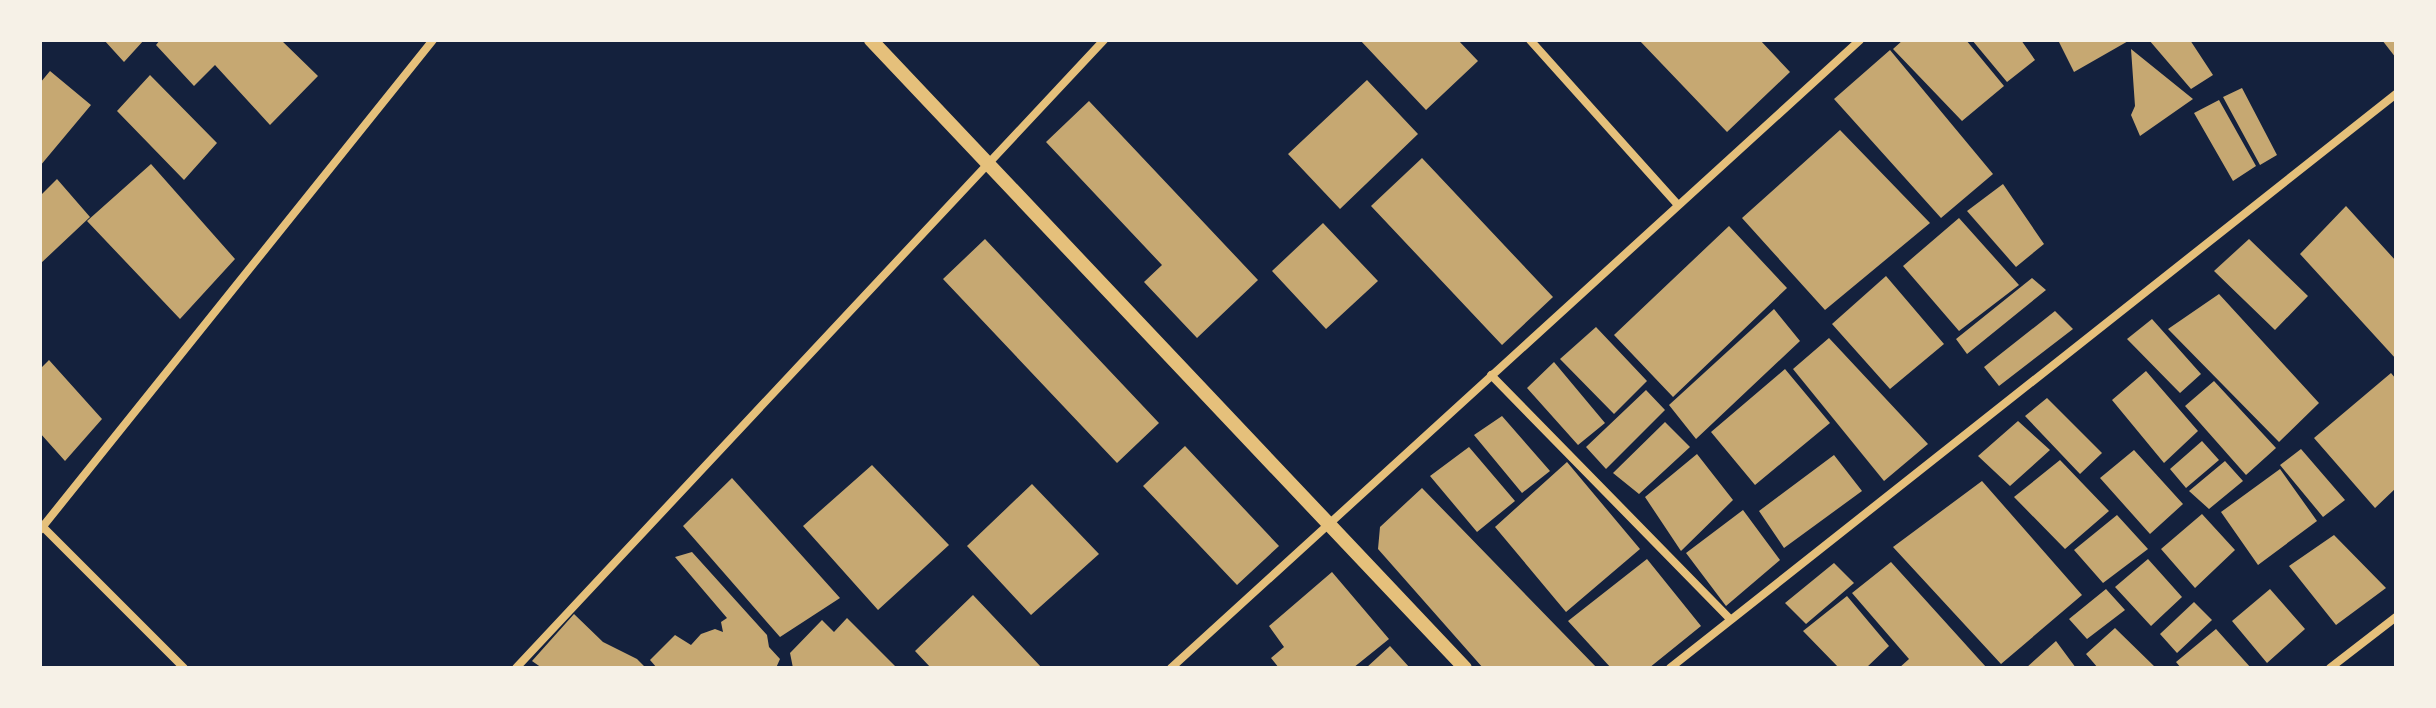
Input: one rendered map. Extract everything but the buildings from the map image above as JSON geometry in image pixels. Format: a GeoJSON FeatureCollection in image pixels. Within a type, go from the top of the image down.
{"type":"FeatureCollection","features":[{"type":"Feature","properties":{"kind":"street"},"geometry":{"type":"LineString","coordinates":[[184,668],[41,527],[433,40]]}},
{"type":"Feature","properties":{"kind":"street"},"geometry":{"type":"LineString","coordinates":[[871,40],[1465,668]]}},
{"type":"Feature","properties":{"kind":"street"},"geometry":{"type":"LineString","coordinates":[[516,668],[1104,40]]}},
{"type":"Feature","properties":{"kind":"street"},"geometry":{"type":"LineString","coordinates":[[1530,40],[1678,205]]}},
{"type":"Feature","properties":{"kind":"street"},"geometry":{"type":"LineString","coordinates":[[1171,668],[1860,40]]}},
{"type":"Feature","properties":{"kind":"street"},"geometry":{"type":"LineString","coordinates":[[1670,668],[2396,94]]}},
{"type":"Feature","properties":{"kind":"street"},"geometry":{"type":"LineString","coordinates":[[1491,375],[1731,620]]}},
{"type":"Feature","properties":{"kind":"street"},"geometry":{"type":"LineString","coordinates":[[2330,668],[2396,617]]}}]}
